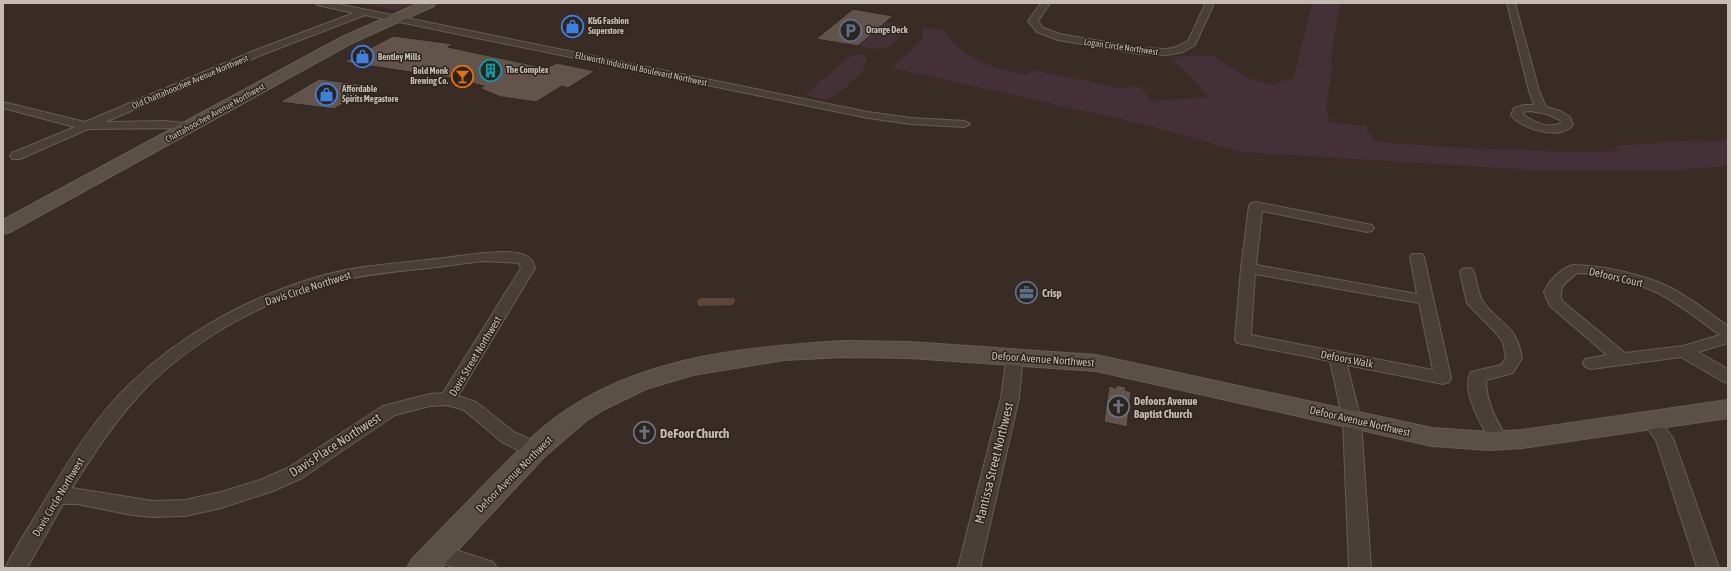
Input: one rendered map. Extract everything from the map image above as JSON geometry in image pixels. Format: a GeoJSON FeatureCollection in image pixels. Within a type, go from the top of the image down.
{"type":"FeatureCollection","features":[{"type":"Feature","properties":{"kind":"street","name":"Ellsworth Industrial Boulevard Northwest"},"geometry":{"type":"LineString","coordinates":[[320,3],[868,115],[911,121],[964,124]]}},
{"type":"Feature","properties":{"kind":"street","name":"Chattahoochee Avenue Northwest"},"geometry":{"type":"LineString","coordinates":[[3,228],[347,40],[393,18],[430,3]]}},
{"type":"Feature","properties":{"kind":"street","name":"Logan Circle Northwest"},"geometry":{"type":"LineString","coordinates":[[1046,3],[1033,21],[1035,26],[1047,34],[1066,39],[1155,52],[1167,52],[1188,47],[1192,43],[1210,3]]}},
{"type":"Feature","properties":{"kind":"street"},"geometry":{"type":"LineString","coordinates":[[1511,3],[1535,94],[1541,109]]}},
{"type":"Feature","properties":{"kind":"street","name":"Old Chattahoochee Avenue Northwest"},"geometry":{"type":"LineString","coordinates":[[16,156],[260,52],[365,12]]}},
{"type":"Feature","properties":{"kind":"street"},"geometry":{"type":"LineString","coordinates":[[3,105],[86,126],[165,124],[190,126]]}},
{"type":"Feature","properties":{"kind":"street","name":"Defoors Walk"},"geometry":{"type":"LineString","coordinates":[[1367,228],[1256,206],[1248,268],[1243,339],[1443,378],[1417,257]]}},
{"type":"Feature","properties":{"kind":"street","name":"Davis Street Northwest"},"geometry":{"type":"LineString","coordinates":[[483,258],[517,258],[527,262],[528,268],[448,399],[470,406],[508,437],[535,450]]}},
{"type":"Feature","properties":{"kind":"street","name":"Davis Circle Northwest"},"geometry":{"type":"LineString","coordinates":[[16,568],[93,440],[119,406],[168,359],[225,321],[292,291],[359,271],[483,258]]}},
{"type":"Feature","properties":{"kind":"street"},"geometry":{"type":"LineString","coordinates":[[1248,268],[1427,300]]}},
{"type":"Feature","properties":{"kind":"street","name":"Defoors Court"},"geometry":{"type":"LineString","coordinates":[[1622,359],[1578,324],[1555,303],[1552,292],[1555,285],[1573,269],[1583,269],[1610,274],[1646,283],[1664,290],[1728,333]]}},
{"type":"Feature","properties":{"kind":"street"},"geometry":{"type":"LineString","coordinates":[[1467,272],[1475,303],[1501,328],[1511,342],[1514,358],[1507,369],[1477,376],[1477,393],[1486,416],[1499,440]]}},
{"type":"Feature","properties":{"kind":"street"},"geometry":{"type":"LineString","coordinates":[[1591,363],[1677,352],[1728,338]]}},
{"type":"Feature","properties":{"kind":"street","name":"Defoor Avenue Northwest"},"geometry":{"type":"LineString","coordinates":[[429,560],[535,450],[578,414],[616,392],[665,374],[718,362],[784,352],[844,349],[910,350],[1096,362],[1352,420],[1432,437],[1461,440],[1522,439],[1728,409]]}},
{"type":"Feature","properties":{"kind":"street"},"geometry":{"type":"LineString","coordinates":[[1677,352],[1728,378]]}},
{"type":"Feature","properties":{"kind":"street","name":"Mantissa Street Northwest"},"geometry":{"type":"LineString","coordinates":[[968,568],[1010,398],[1015,356]]}},
{"type":"Feature","properties":{"kind":"street"},"geometry":{"type":"LineString","coordinates":[[1337,357],[1352,420],[1360,568]]}},
{"type":"Feature","properties":{"kind":"street","name":"Davis Place Northwest"},"geometry":{"type":"LineString","coordinates":[[59,496],[77,496],[132,507],[153,509],[185,508],[221,500],[266,486],[295,473],[389,410],[430,400],[448,399]]}},
{"type":"Feature","properties":{"kind":"street"},"geometry":{"type":"LineString","coordinates":[[1650,421],[1664,438],[1708,568]]}},
{"type":"Feature","properties":{"kind":"street"},"geometry":{"type":"LineString","coordinates":[[429,560],[486,568]]}},
{"type":"Feature","properties":{"kind":"shaded area"},"geometry":{"type":"Polygon","coordinates":[[[356,3],[415,3],[397,10],[356,3]]]}},
{"type":"Feature","properties":{"kind":"shaded area"},"geometry":{"type":"Polygon","coordinates":[[[1312,3],[1341,3],[1331,57],[1332,69],[1326,107],[1330,122],[1365,126],[1376,142],[1498,150],[1619,151],[1615,146],[1698,140],[1709,142],[1728,138],[1728,166],[1674,170],[1535,170],[1243,152],[1134,122],[892,68],[923,38],[921,27],[944,30],[952,41],[961,49],[980,62],[1014,72],[1027,75],[1033,70],[1119,88],[1139,86],[1152,101],[1209,97],[1172,57],[1211,55],[1246,77],[1270,85],[1294,78],[1312,3]]]}},
{"type":"Feature","properties":{"kind":"shaded area"},"geometry":{"type":"Polygon","coordinates":[[[886,22],[904,26],[902,34],[893,44],[879,49],[858,46],[886,22]]]}},
{"type":"Feature","properties":{"kind":"shaded area"},"geometry":{"type":"Polygon","coordinates":[[[851,55],[865,55],[867,59],[862,72],[836,96],[826,99],[804,95],[851,55]]]}},
{"type":"Feature","properties":{"kind":"shaded area"},"geometry":{"type":"Polygon","coordinates":[[[700,298],[734,298],[735,302],[732,305],[698,306],[697,301],[700,298]]]}},
{"type":"Feature","properties":{"kind":"building","name":"Orange Deck"},"geometry":{"type":"Polygon","coordinates":[[[853,9],[893,16],[858,46],[816,39],[853,9]]]}},
{"type":"Feature","properties":{"kind":"building","name":"The Complex"},"geometry":{"type":"Polygon","coordinates":[[[393,36],[453,44],[448,47],[546,68],[557,63],[595,71],[568,88],[562,86],[536,102],[501,97],[479,88],[484,86],[450,78],[344,62],[393,36]]]}},
{"type":"Feature","properties":{"kind":"building","name":"Affordable Spirits Megastore"},"geometry":{"type":"Polygon","coordinates":[[[319,79],[372,86],[334,109],[280,102],[319,79]]]}},
{"type":"Feature","properties":{"kind":"building","name":"Defoors Avenue Baptist Church"},"geometry":{"type":"Polygon","coordinates":[[[1116,385],[1126,387],[1125,390],[1131,392],[1127,427],[1104,422],[1109,386],[1116,388],[1116,385]]]}},
{"type":"Feature","properties":{"kind":"place","name":"K&G Fashion Superstore"},"geometry":{"type":"Point","coordinates":[572,26]}},
{"type":"Feature","properties":{"kind":"place","name":"Orange Deck"},"geometry":{"type":"Point","coordinates":[851,30]}},
{"type":"Feature","properties":{"kind":"place","name":"Bentley Mills"},"geometry":{"type":"Point","coordinates":[362,57]}},
{"type":"Feature","properties":{"kind":"place","name":"The Complex"},"geometry":{"type":"Point","coordinates":[491,70]}},
{"type":"Feature","properties":{"kind":"place","name":"Bold Monk Brewing Co."},"geometry":{"type":"Point","coordinates":[463,76]}},
{"type":"Feature","properties":{"kind":"place","name":"Affordable Spirits Megastore"},"geometry":{"type":"Point","coordinates":[326,94]}},
{"type":"Feature","properties":{"kind":"place","name":"Crisp"},"geometry":{"type":"Point","coordinates":[1026,293]}},
{"type":"Feature","properties":{"kind":"place","name":"Defoors Avenue Baptist Church"},"geometry":{"type":"Point","coordinates":[1118,407]}},
{"type":"Feature","properties":{"kind":"place","name":"DeFoor Church"},"geometry":{"type":"Point","coordinates":[645,433]}}]}
